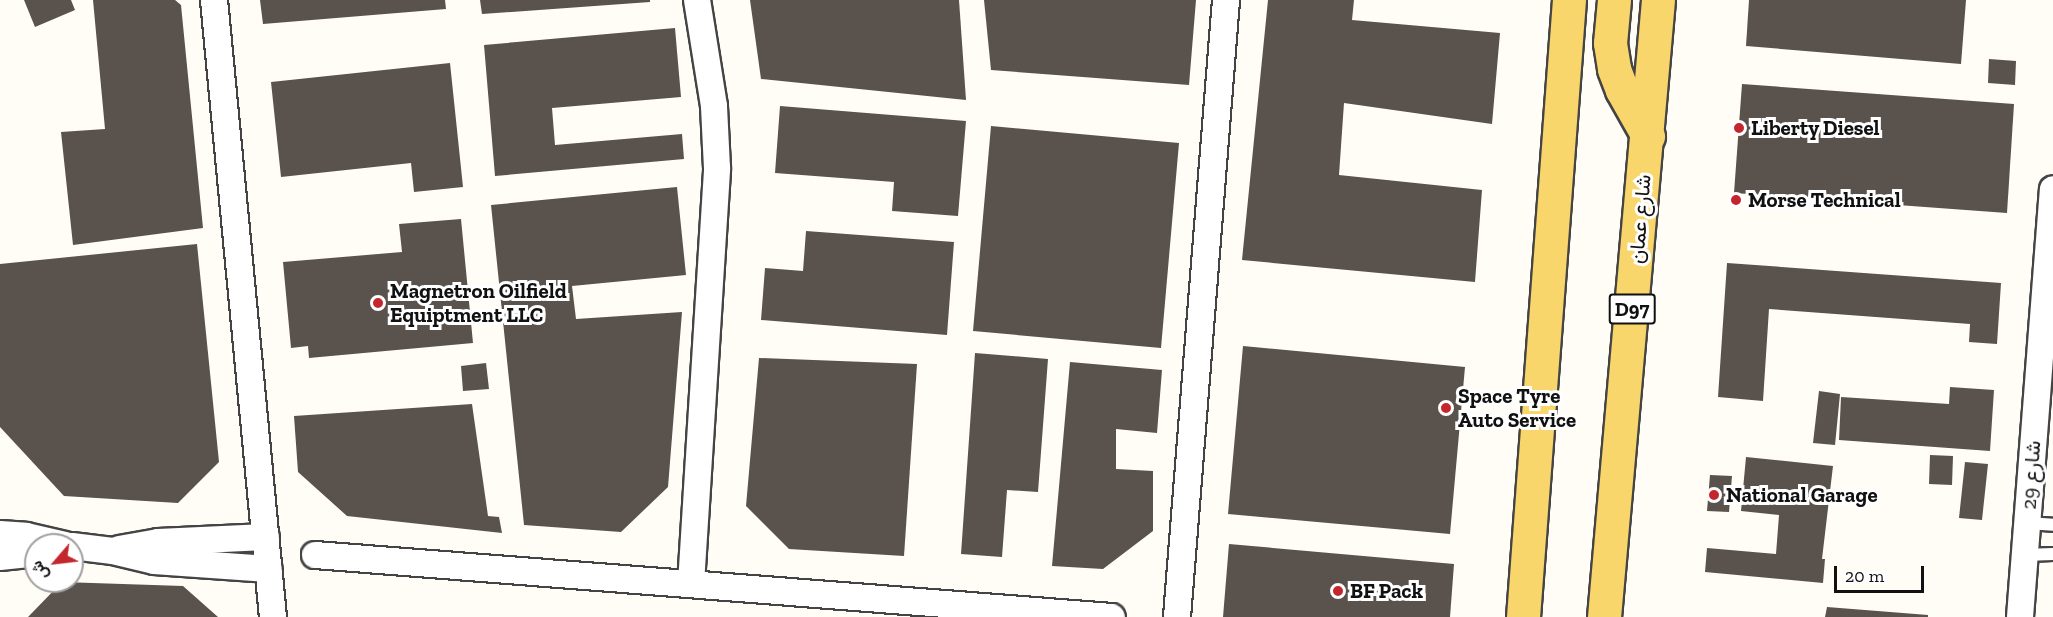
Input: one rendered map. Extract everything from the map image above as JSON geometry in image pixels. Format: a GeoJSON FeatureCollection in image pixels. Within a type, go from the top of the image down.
{"type":"FeatureCollection","features":[{"type":"Feature","properties":{"kind":"main road"},"geometry":{"type":"LineString","coordinates":[[1523,617],[1569,0]]}},
{"type":"Feature","properties":{"kind":"main road"},"geometry":{"type":"LineString","coordinates":[[1614,0],[1610,43],[1614,69],[1622,90],[1648,136]]}},
{"type":"Feature","properties":{"kind":"main road","name":"شارع عمان"},"geometry":{"type":"LineString","coordinates":[[1604,617],[1648,136],[1658,0]]}},
{"type":"Feature","properties":{"kind":"street"},"geometry":{"type":"LineString","coordinates":[[214,0],[273,617]]}},
{"type":"Feature","properties":{"kind":"street"},"geometry":{"type":"LineString","coordinates":[[691,584],[717,168],[714,106],[697,0]]}},
{"type":"Feature","properties":{"kind":"street"},"geometry":{"type":"LineString","coordinates":[[1177,617],[1226,0]]}},
{"type":"Feature","properties":{"kind":"street","name":"شارع 29"},"geometry":{"type":"LineString","coordinates":[[2020,617],[2053,189]]}},
{"type":"Feature","properties":{"kind":"street"},"geometry":{"type":"LineString","coordinates":[[0,534],[24,536]]}},
{"type":"Feature","properties":{"kind":"street"},"geometry":{"type":"LineString","coordinates":[[113,551],[158,542],[266,537]]}},
{"type":"Feature","properties":{"kind":"street"},"geometry":{"type":"LineString","coordinates":[[84,547],[113,551],[154,561],[269,569]]}},
{"type":"Feature","properties":{"kind":"street"},"geometry":{"type":"LineString","coordinates":[[0,557],[24,554]]}},
{"type":"Feature","properties":{"kind":"street"},"geometry":{"type":"LineString","coordinates":[[315,555],[1112,617]]}},
{"type":"Feature","properties":{"kind":"lane"},"geometry":{"type":"LineString","coordinates":[[2027,523],[2053,525]]}},
{"type":"Feature","properties":{"kind":"lane"},"geometry":{"type":"LineString","coordinates":[[2024,555],[2053,554]]}},
{"type":"Feature","properties":{"kind":"building"},"geometry":{"type":"Polygon","coordinates":[[[24,0],[71,0],[75,10],[35,27],[24,0]]]}},
{"type":"Feature","properties":{"kind":"building"},"geometry":{"type":"Polygon","coordinates":[[[93,0],[175,0],[181,5],[203,228],[73,245],[61,132],[105,129],[93,0]]]}},
{"type":"Feature","properties":{"kind":"building"},"geometry":{"type":"Polygon","coordinates":[[[260,0],[445,0],[446,9],[263,24],[260,0]]]}},
{"type":"Feature","properties":{"kind":"building"},"geometry":{"type":"Polygon","coordinates":[[[480,0],[650,0],[650,2],[482,14],[480,0]]]}},
{"type":"Feature","properties":{"kind":"building"},"geometry":{"type":"Polygon","coordinates":[[[750,0],[959,0],[966,100],[761,79],[750,0]]]}},
{"type":"Feature","properties":{"kind":"building"},"geometry":{"type":"Polygon","coordinates":[[[984,0],[1196,0],[1189,85],[991,70],[984,0]]]}},
{"type":"Feature","properties":{"kind":"building"},"geometry":{"type":"Polygon","coordinates":[[[1268,0],[1354,0],[1352,20],[1500,33],[1492,124],[1344,103],[1339,175],[1482,190],[1475,282],[1242,260],[1268,0]]]}},
{"type":"Feature","properties":{"kind":"building"},"geometry":{"type":"Polygon","coordinates":[[[1749,0],[1966,0],[1961,64],[1746,46],[1749,0]]]}},
{"type":"Feature","properties":{"kind":"building"},"geometry":{"type":"Polygon","coordinates":[[[675,28],[681,97],[552,108],[555,145],[682,134],[684,159],[495,176],[484,45],[675,28]]]}},
{"type":"Feature","properties":{"kind":"building"},"geometry":{"type":"Polygon","coordinates":[[[1989,59],[2016,61],[2015,85],[1988,83],[1989,59]]]}},
{"type":"Feature","properties":{"kind":"building"},"geometry":{"type":"Polygon","coordinates":[[[450,63],[463,187],[414,192],[411,163],[281,177],[271,82],[450,63]]]}},
{"type":"Feature","properties":{"kind":"building"},"geometry":{"type":"Polygon","coordinates":[[[1742,84],[2014,104],[2007,213],[1734,193],[1742,84]]]}},
{"type":"Feature","properties":{"kind":"building"},"geometry":{"type":"Polygon","coordinates":[[[780,106],[966,121],[958,216],[892,211],[894,182],[775,173],[780,106]]]}},
{"type":"Feature","properties":{"kind":"building"},"geometry":{"type":"Polygon","coordinates":[[[991,126],[1179,143],[1161,348],[973,331],[991,126]]]}},
{"type":"Feature","properties":{"kind":"building"},"geometry":{"type":"Polygon","coordinates":[[[677,187],[686,275],[572,286],[576,319],[682,312],[668,487],[621,532],[524,525],[491,205],[677,187]]]}},
{"type":"Feature","properties":{"kind":"building","name":"Magnetron Oilfield Equiptment LLC"},"geometry":{"type":"Polygon","coordinates":[[[461,219],[473,343],[309,358],[308,346],[291,348],[283,262],[402,252],[399,224],[461,219]]]}},
{"type":"Feature","properties":{"kind":"building"},"geometry":{"type":"Polygon","coordinates":[[[806,231],[954,242],[947,335],[761,320],[765,268],[803,271],[806,231]]]}},
{"type":"Feature","properties":{"kind":"building"},"geometry":{"type":"Polygon","coordinates":[[[197,244],[219,462],[178,503],[64,496],[0,427],[0,264],[197,244]]]}},
{"type":"Feature","properties":{"kind":"building"},"geometry":{"type":"Polygon","coordinates":[[[1727,263],[2001,283],[1997,344],[1969,342],[1970,324],[1769,309],[1763,401],[1718,397],[1727,263]]]}},
{"type":"Feature","properties":{"kind":"building"},"geometry":{"type":"Polygon","coordinates":[[[1243,346],[1465,367],[1450,534],[1228,514],[1243,346]]]}},
{"type":"Feature","properties":{"kind":"building"},"geometry":{"type":"Polygon","coordinates":[[[975,353],[1048,359],[1038,492],[1007,490],[1002,557],[961,554],[975,353]]]}},
{"type":"Feature","properties":{"kind":"building"},"geometry":{"type":"Polygon","coordinates":[[[759,358],[917,364],[904,556],[789,549],[746,506],[759,358]]]}},
{"type":"Feature","properties":{"kind":"building"},"geometry":{"type":"Polygon","coordinates":[[[1070,362],[1162,370],[1157,433],[1116,429],[1116,469],[1153,471],[1153,531],[1103,569],[1052,566],[1070,362]]]}},
{"type":"Feature","properties":{"kind":"building"},"geometry":{"type":"Polygon","coordinates":[[[486,363],[489,389],[463,391],[461,366],[486,363]]]}},
{"type":"Feature","properties":{"kind":"building"},"geometry":{"type":"Polygon","coordinates":[[[1950,387],[1994,390],[1990,451],[1839,440],[1841,397],[1949,404],[1950,387]]]}},
{"type":"Feature","properties":{"kind":"building"},"geometry":{"type":"Polygon","coordinates":[[[1819,391],[1840,394],[1835,445],[1813,443],[1819,391]]]}},
{"type":"Feature","properties":{"kind":"building"},"geometry":{"type":"Polygon","coordinates":[[[472,404],[488,516],[499,517],[502,533],[347,516],[298,472],[294,416],[472,404]]]}},
{"type":"Feature","properties":{"kind":"building"},"geometry":{"type":"Polygon","coordinates":[[[1930,455],[1953,456],[1952,485],[1929,484],[1930,455]]]}},
{"type":"Feature","properties":{"kind":"building"},"geometry":{"type":"Polygon","coordinates":[[[1746,457],[1833,466],[1822,559],[1825,559],[1823,583],[1705,572],[1707,548],[1776,554],[1779,515],[1741,511],[1746,457]]]}},
{"type":"Feature","properties":{"kind":"building"},"geometry":{"type":"Polygon","coordinates":[[[1965,462],[1988,464],[1982,520],[1959,518],[1965,462]]]}},
{"type":"Feature","properties":{"kind":"building"},"geometry":{"type":"Polygon","coordinates":[[[1710,475],[1732,476],[1729,512],[1707,511],[1710,475]]]}},
{"type":"Feature","properties":{"kind":"building","name":"BF Pack"},"geometry":{"type":"Polygon","coordinates":[[[1229,544],[1454,564],[1450,617],[1223,617],[1229,544]]]}},
{"type":"Feature","properties":{"kind":"building"},"geometry":{"type":"Polygon","coordinates":[[[84,583],[183,586],[218,617],[28,617],[51,593],[84,593],[84,583]]]}},
{"type":"Feature","properties":{"kind":"building"},"geometry":{"type":"Polygon","coordinates":[[[1827,607],[1928,615],[1928,617],[1825,617],[1827,607]]]}},
{"type":"Feature","properties":{"kind":"place","name":"Liberty Diesel"},"geometry":{"type":"Point","coordinates":[1739,128]}},
{"type":"Feature","properties":{"kind":"place","name":"Morse Technical"},"geometry":{"type":"Point","coordinates":[1736,200]}},
{"type":"Feature","properties":{"kind":"place","name":"Magnetron Oilfield Equiptment LLC"},"geometry":{"type":"Point","coordinates":[378,303]}},
{"type":"Feature","properties":{"kind":"place","name":"Space Tyre Auto Service"},"geometry":{"type":"Point","coordinates":[1446,408]}},
{"type":"Feature","properties":{"kind":"place","name":"National Garage"},"geometry":{"type":"Point","coordinates":[1714,495]}},
{"type":"Feature","properties":{"kind":"place","name":"BF Pack"},"geometry":{"type":"Point","coordinates":[1338,591]}}]}
